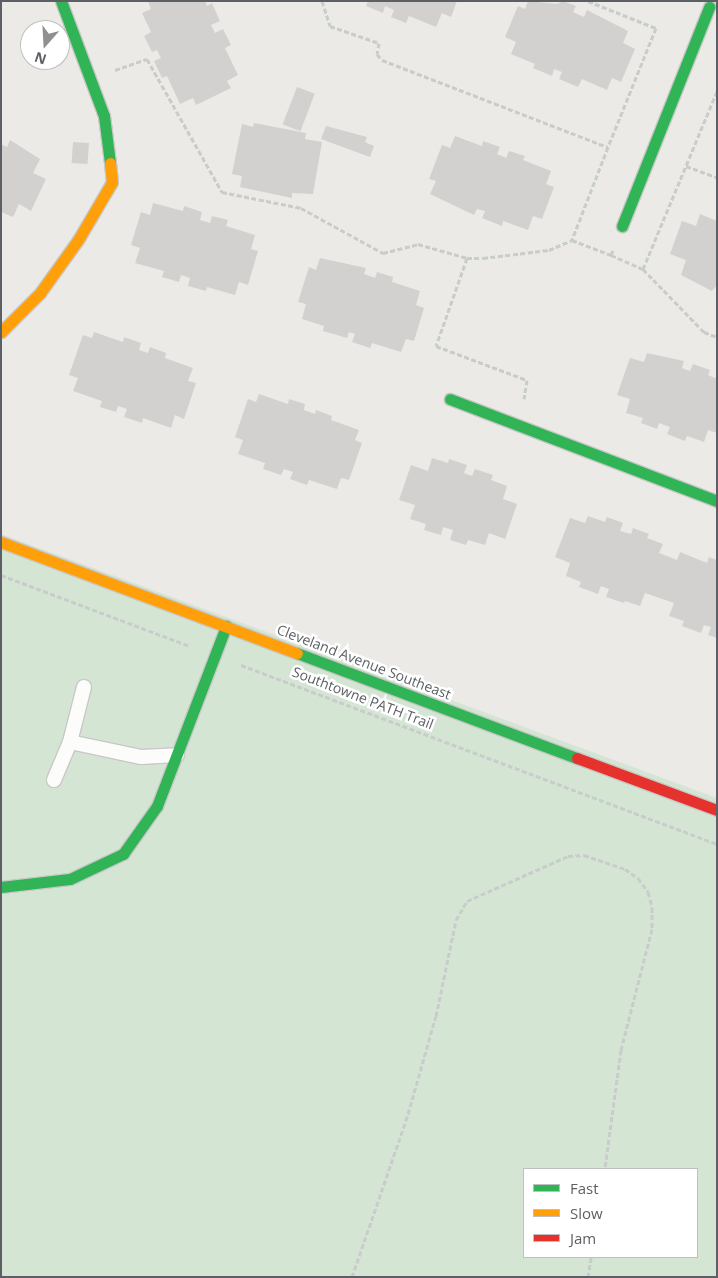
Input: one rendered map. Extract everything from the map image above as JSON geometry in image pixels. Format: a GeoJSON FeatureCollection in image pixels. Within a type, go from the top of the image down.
{"type":"FeatureCollection","features":[{"type":"Feature","properties":{"kind":"street"},"geometry":{"type":"LineString","coordinates":[[1,332],[40,293],[78,240],[112,182],[104,116],[61,1]]}},
{"type":"Feature","properties":{"kind":"street"},"geometry":{"type":"LineString","coordinates":[[622,226],[709,7]]}},
{"type":"Feature","properties":{"kind":"street"},"geometry":{"type":"LineString","coordinates":[[450,399],[717,501]]}},
{"type":"Feature","properties":{"kind":"street","name":"Cleveland Avenue Southeast"},"geometry":{"type":"LineString","coordinates":[[1,542],[717,810]]}},
{"type":"Feature","properties":{"kind":"street"},"geometry":{"type":"LineString","coordinates":[[1,887],[70,879],[124,854],[157,806],[226,626]]}},
{"type":"Feature","properties":{"kind":"lane"},"geometry":{"type":"LineString","coordinates":[[54,780],[70,742],[84,687]]}},
{"type":"Feature","properties":{"kind":"lane"},"geometry":{"type":"LineString","coordinates":[[70,742],[141,757],[177,755]]}},
{"type":"Feature","properties":{"kind":"path"},"geometry":{"type":"LineString","coordinates":[[322,1],[330,26],[379,43],[377,54],[382,60],[608,147]]}},
{"type":"Feature","properties":{"kind":"path"},"geometry":{"type":"LineString","coordinates":[[572,240],[656,28],[588,1]]}},
{"type":"Feature","properties":{"kind":"path"},"geometry":{"type":"LineString","coordinates":[[90,79],[147,59],[222,192],[301,208],[383,253],[418,244],[467,258],[549,250],[572,240],[643,269],[704,332],[717,337]]}},
{"type":"Feature","properties":{"kind":"path"},"geometry":{"type":"LineString","coordinates":[[643,269],[717,91]]}},
{"type":"Feature","properties":{"kind":"path"},"geometry":{"type":"LineString","coordinates":[[686,166],[717,177]]}},
{"type":"Feature","properties":{"kind":"path"},"geometry":{"type":"LineString","coordinates":[[611,255],[622,226]]}},
{"type":"Feature","properties":{"kind":"path"},"geometry":{"type":"LineString","coordinates":[[467,258],[436,346],[527,380],[524,403]]}},
{"type":"Feature","properties":{"kind":"path","name":"Southtowne PATH Trail"},"geometry":{"type":"LineString","coordinates":[[1,575],[717,844]]}},
{"type":"Feature","properties":{"kind":"path"},"geometry":{"type":"LineString","coordinates":[[352,1277],[408,1114],[436,1016],[456,920],[467,901],[568,856],[584,855],[625,869],[638,878],[648,892],[652,907],[652,930],[621,1050],[605,1168]]}},
{"type":"Feature","properties":{"kind":"path"},"geometry":{"type":"LineString","coordinates":[[588,1277],[591,1258]]}},
{"type":"Feature","properties":{"kind":"green space"},"geometry":{"type":"Polygon","coordinates":[[[1,534],[717,798],[717,1277],[1,1277],[1,534]]]}},
{"type":"Feature","properties":{"kind":"building"},"geometry":{"type":"Polygon","coordinates":[[[148,1],[205,1],[207,6],[212,3],[220,21],[211,25],[215,33],[223,29],[231,45],[225,48],[238,75],[227,81],[231,88],[196,105],[193,98],[180,104],[167,76],[162,78],[154,61],[161,58],[157,50],[152,52],[144,36],[151,32],[142,13],[151,9],[148,1]]]}},
{"type":"Feature","properties":{"kind":"building"},"geometry":{"type":"Polygon","coordinates":[[[368,1],[457,1],[451,17],[442,13],[436,27],[409,16],[406,23],[391,17],[394,10],[385,6],[383,13],[366,6],[368,1]]]}},
{"type":"Feature","properties":{"kind":"building"},"geometry":{"type":"Polygon","coordinates":[[[528,1],[557,4],[563,1],[576,6],[573,12],[584,17],[587,10],[628,31],[623,43],[635,49],[621,82],[612,78],[607,90],[582,79],[578,87],[559,79],[562,72],[554,69],[552,76],[533,68],[535,64],[511,54],[516,42],[505,37],[518,6],[525,9],[528,1]]]}},
{"type":"Feature","properties":{"kind":"building"},"geometry":{"type":"Polygon","coordinates":[[[297,87],[315,94],[300,131],[283,124],[297,87]]]}},
{"type":"Feature","properties":{"kind":"building"},"geometry":{"type":"Polygon","coordinates":[[[254,123],[306,133],[305,139],[322,142],[313,194],[292,193],[292,198],[240,187],[242,176],[232,174],[242,124],[253,127],[254,123]]]}},
{"type":"Feature","properties":{"kind":"building"},"geometry":{"type":"Polygon","coordinates":[[[326,126],[367,137],[365,142],[374,146],[370,157],[321,139],[326,126]]]}},
{"type":"Feature","properties":{"kind":"building"},"geometry":{"type":"Polygon","coordinates":[[[455,136],[482,146],[483,141],[500,147],[497,154],[506,158],[509,151],[525,156],[523,160],[551,171],[546,184],[554,187],[542,219],[533,216],[528,230],[503,221],[502,226],[482,218],[485,211],[477,209],[474,215],[430,194],[436,181],[429,179],[442,145],[450,148],[455,136]]]}},
{"type":"Feature","properties":{"kind":"building"},"geometry":{"type":"Polygon","coordinates":[[[10,140],[40,159],[33,173],[46,179],[31,211],[19,204],[13,217],[1,212],[1,144],[7,147],[10,140]]]}},
{"type":"Feature","properties":{"kind":"building"},"geometry":{"type":"Polygon","coordinates":[[[73,142],[89,143],[87,164],[72,163],[73,142]]]}},
{"type":"Feature","properties":{"kind":"building"},"geometry":{"type":"Polygon","coordinates":[[[153,203],[183,211],[184,206],[202,212],[200,220],[210,223],[212,216],[228,220],[226,226],[255,235],[251,249],[258,251],[248,285],[239,282],[235,295],[207,287],[206,291],[188,286],[190,278],[181,275],[179,282],[162,277],[164,271],[135,263],[140,248],[131,245],[141,212],[150,215],[153,203]]]}},
{"type":"Feature","properties":{"kind":"building"},"geometry":{"type":"Polygon","coordinates":[[[700,214],[717,221],[717,285],[712,291],[681,275],[686,260],[670,254],[682,221],[696,226],[700,214]]]}},
{"type":"Feature","properties":{"kind":"building"},"geometry":{"type":"Polygon","coordinates":[[[320,258],[366,268],[364,274],[375,278],[377,272],[393,277],[392,282],[420,291],[416,305],[424,308],[414,341],[406,339],[401,352],[372,343],[370,348],[352,342],[355,334],[349,332],[347,338],[323,331],[324,326],[302,319],[306,304],[298,302],[309,267],[316,270],[320,258]]]}},
{"type":"Feature","properties":{"kind":"building"},"geometry":{"type":"Polygon","coordinates":[[[94,332],[123,342],[124,337],[141,343],[139,350],[148,353],[150,347],[166,353],[165,358],[193,368],[188,381],[196,383],[184,419],[175,415],[171,428],[143,418],[142,423],[124,417],[127,409],[118,406],[116,412],[100,407],[102,401],[73,391],[78,378],[69,375],[83,335],[92,338],[94,332]]]}},
{"type":"Feature","properties":{"kind":"building"},"geometry":{"type":"Polygon","coordinates":[[[647,353],[684,361],[682,368],[690,371],[693,364],[710,370],[708,375],[717,379],[717,433],[708,430],[704,442],[687,436],[685,441],[667,434],[670,427],[659,423],[657,429],[641,423],[643,418],[626,413],[630,399],[617,395],[630,358],[644,362],[647,353]]]}},
{"type":"Feature","properties":{"kind":"building"},"geometry":{"type":"Polygon","coordinates":[[[259,394],[288,404],[289,399],[305,404],[304,410],[315,414],[316,410],[332,416],[331,420],[359,430],[355,440],[362,443],[349,480],[341,478],[337,489],[309,480],[307,485],[290,479],[293,472],[284,469],[281,475],[263,469],[265,463],[238,454],[243,440],[235,437],[248,399],[256,402],[259,394]]]}},
{"type":"Feature","properties":{"kind":"building"},"geometry":{"type":"Polygon","coordinates":[[[432,458],[448,463],[449,459],[467,465],[464,473],[472,476],[475,469],[493,475],[491,480],[507,486],[503,499],[517,504],[505,539],[489,533],[485,545],[468,540],[466,545],[450,540],[453,530],[443,527],[441,535],[424,530],[426,524],[410,519],[415,505],[399,500],[411,465],[428,471],[432,458]]]}},
{"type":"Feature","properties":{"kind":"building"},"geometry":{"type":"Polygon","coordinates":[[[588,516],[605,522],[607,517],[623,523],[620,531],[631,534],[633,528],[649,534],[647,538],[663,544],[659,553],[677,560],[680,552],[707,563],[709,557],[717,560],[717,638],[708,635],[711,627],[704,625],[701,633],[682,626],[684,621],[669,616],[674,603],[645,593],[640,606],[625,601],[624,603],[606,597],[609,589],[601,586],[598,594],[579,587],[581,582],[566,576],[570,563],[555,557],[570,518],[585,523],[588,516]]]}},
{"type":"Feature","properties":{"kind":"traffic: fast"},"geometry":{"type":"LineString","coordinates":[[61,1],[104,116],[110,163]]}},
{"type":"Feature","properties":{"kind":"traffic: fast"},"geometry":{"type":"LineString","coordinates":[[622,226],[709,7]]}},
{"type":"Feature","properties":{"kind":"traffic: fast"},"geometry":{"type":"LineString","coordinates":[[450,399],[717,501]]}},
{"type":"Feature","properties":{"kind":"traffic: fast"},"geometry":{"type":"LineString","coordinates":[[1,887],[70,879],[123,854],[157,806],[226,626]]}},
{"type":"Feature","properties":{"kind":"traffic: fast"},"geometry":{"type":"LineString","coordinates":[[297,653],[577,758]]}},
{"type":"Feature","properties":{"kind":"traffic: slow"},"geometry":{"type":"LineString","coordinates":[[1,332],[40,293],[78,240],[112,182],[110,163]]}},
{"type":"Feature","properties":{"kind":"traffic: slow"},"geometry":{"type":"LineString","coordinates":[[1,542],[297,653]]}},
{"type":"Feature","properties":{"kind":"traffic: jam"},"geometry":{"type":"LineString","coordinates":[[577,758],[717,810]]}}]}
